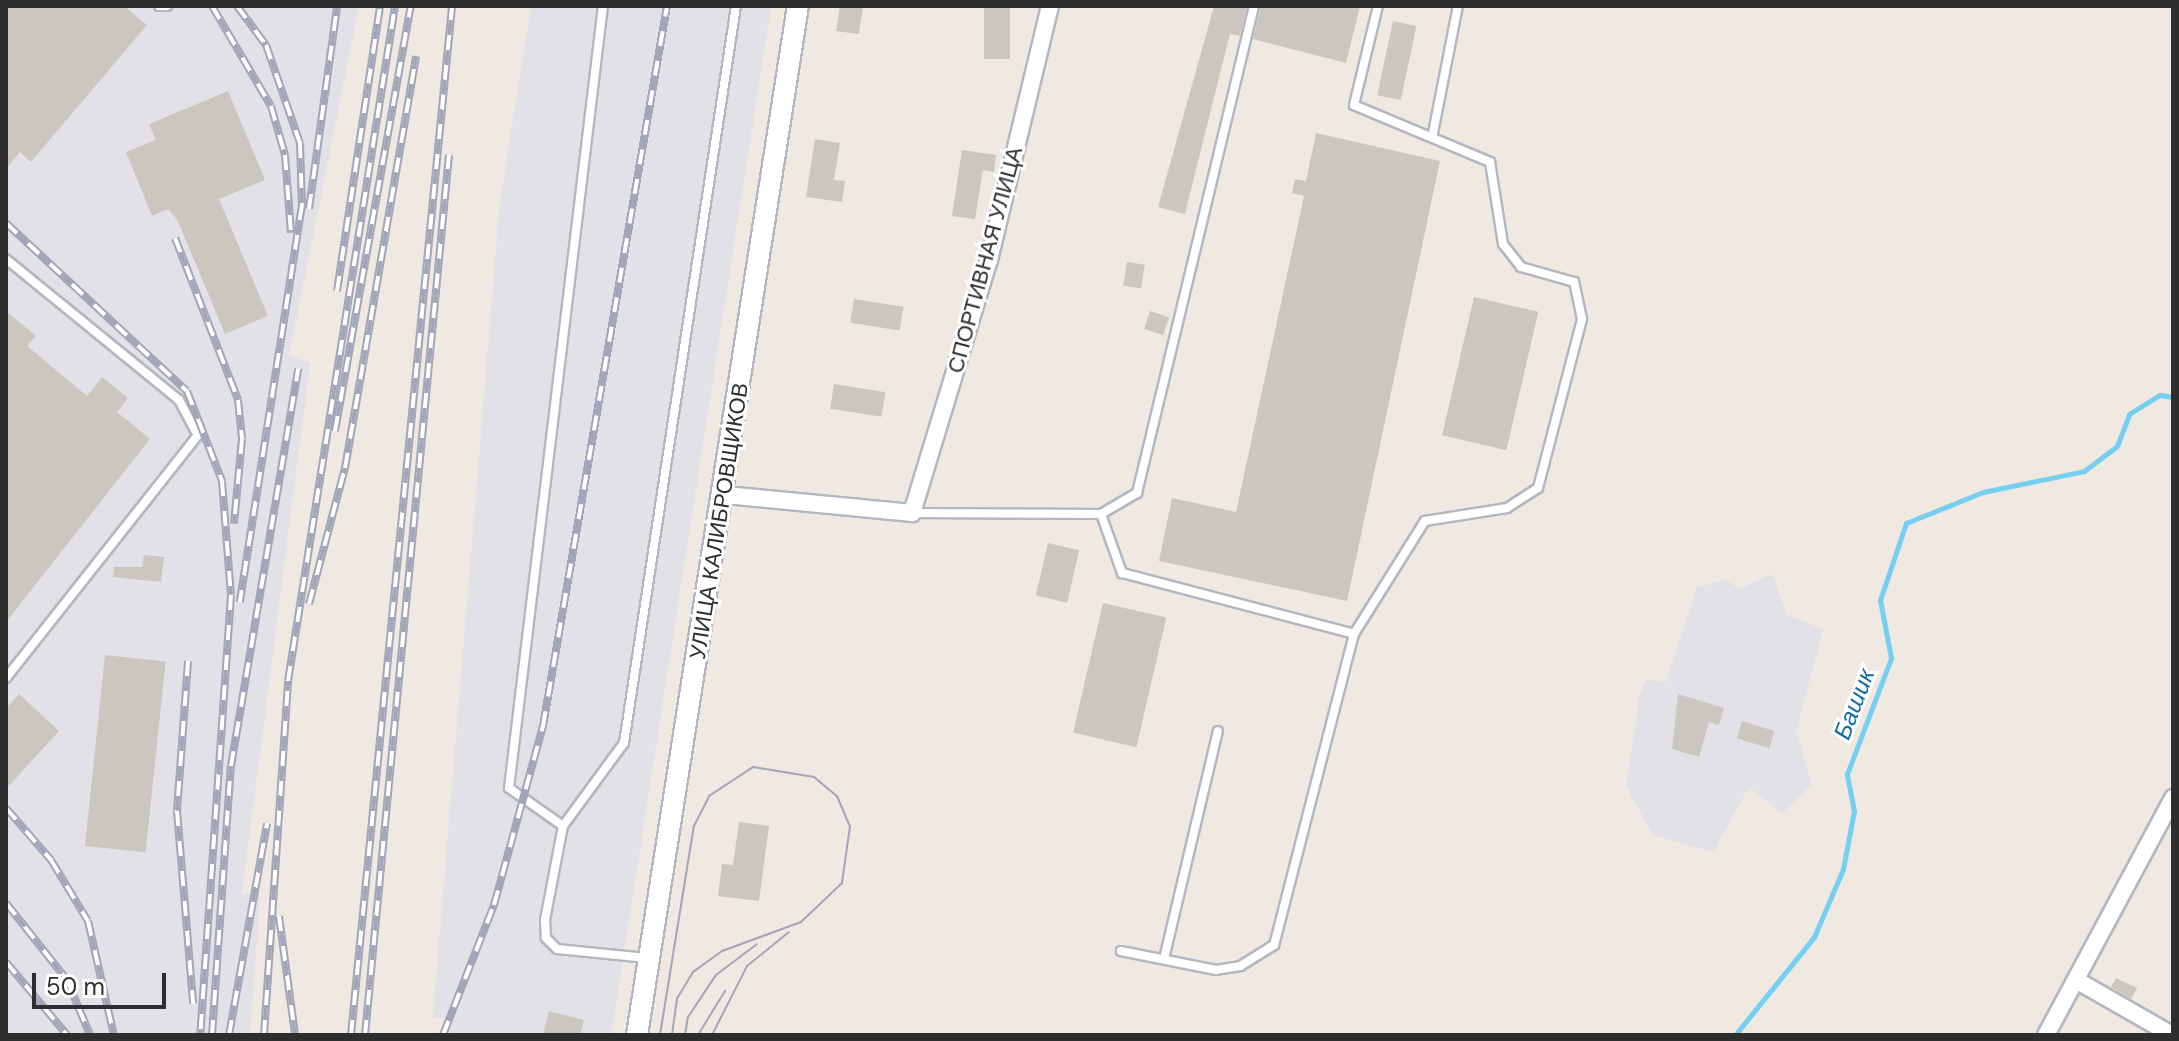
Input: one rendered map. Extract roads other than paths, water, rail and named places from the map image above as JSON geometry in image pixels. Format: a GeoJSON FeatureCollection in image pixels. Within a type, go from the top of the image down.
{"type":"FeatureCollection","features":[{"type":"Feature","properties":{"kind":"street","name":"УЛИЦА КАЛИБРОВЩИКОВ"},"geometry":{"type":"LineString","coordinates":[[637,1035],[726,495],[798,6]]}},
{"type":"Feature","properties":{"kind":"street","name":"СПОРТИВНАЯ УЛИЦА"},"geometry":{"type":"LineString","coordinates":[[912,513],[989,260],[1050,6]]}},
{"type":"Feature","properties":{"kind":"street"},"geometry":{"type":"LineString","coordinates":[[726,495],[912,513]]}},
{"type":"Feature","properties":{"kind":"street"},"geometry":{"type":"LineString","coordinates":[[2046,1035],[2173,798]]}},
{"type":"Feature","properties":{"kind":"street"},"geometry":{"type":"LineString","coordinates":[[2076,980],[2172,1035]]}},
{"type":"Feature","properties":{"kind":"lane"},"geometry":{"type":"LineString","coordinates":[[159,6],[167,6]]}},
{"type":"Feature","properties":{"kind":"lane"},"geometry":{"type":"LineString","coordinates":[[563,826],[509,788],[603,6]]}},
{"type":"Feature","properties":{"kind":"lane"},"geometry":{"type":"LineString","coordinates":[[648,959],[557,949],[546,938],[563,826],[624,743],[736,6]]}},
{"type":"Feature","properties":{"kind":"lane"},"geometry":{"type":"LineString","coordinates":[[912,513],[1101,514],[1137,493],[1144,476],[1254,6]]}},
{"type":"Feature","properties":{"kind":"lane"},"geometry":{"type":"LineString","coordinates":[[1121,951],[1216,970],[1241,966],[1274,945],[1354,634],[1425,521],[1507,508],[1538,488],[1582,319],[1574,282],[1521,267],[1503,244],[1490,162],[1433,133],[1354,105],[1378,6]]}},
{"type":"Feature","properties":{"kind":"lane"},"geometry":{"type":"LineString","coordinates":[[1433,133],[1458,6]]}},
{"type":"Feature","properties":{"kind":"lane"},"geometry":{"type":"LineString","coordinates":[[6,259],[179,400],[198,435],[6,678]]}},
{"type":"Feature","properties":{"kind":"lane"},"geometry":{"type":"LineString","coordinates":[[1101,514],[1122,573],[1354,634]]}},
{"type":"Feature","properties":{"kind":"lane"},"geometry":{"type":"LineString","coordinates":[[1164,959],[1218,731]]}},
{"type":"Feature","properties":{"kind":"waterway","name":"Башик"},"geometry":{"type":"LineString","coordinates":[[1735,1035],[1814,937],[1843,869],[1854,811],[1847,774],[1891,658],[1880,600],[1906,523],[1983,492],[2084,471],[2117,446],[2129,414],[2160,395],[2173,397]]}},
{"type":"Feature","properties":{"kind":"tram line"},"geometry":{"type":"LineString","coordinates":[[660,1035],[694,826],[709,796],[753,767],[814,777],[837,796],[850,826],[842,883],[801,922],[722,951],[693,972],[677,999],[672,1035]]}},
{"type":"Feature","properties":{"kind":"tram line"},"geometry":{"type":"LineString","coordinates":[[712,1035],[747,966],[789,932]]}},
{"type":"Feature","properties":{"kind":"tram line"},"geometry":{"type":"LineString","coordinates":[[685,1035],[688,1017],[716,975],[757,944]]}},
{"type":"Feature","properties":{"kind":"tram line"},"geometry":{"type":"LineString","coordinates":[[698,1035],[725,991]]}},
{"type":"Feature","properties":{"kind":"railway"},"geometry":{"type":"LineString","coordinates":[[212,6],[271,106],[285,155],[291,233]]}},
{"type":"Feature","properties":{"kind":"railway"},"geometry":{"type":"LineString","coordinates":[[237,6],[266,45],[300,143],[302,205],[240,602]]}},
{"type":"Feature","properties":{"kind":"railway"},"geometry":{"type":"LineString","coordinates":[[309,209],[337,6]]}},
{"type":"Feature","properties":{"kind":"railway"},"geometry":{"type":"LineString","coordinates":[[337,291],[380,6]]}},
{"type":"Feature","properties":{"kind":"railway"},"geometry":{"type":"LineString","coordinates":[[264,1035],[288,681],[395,6]]}},
{"type":"Feature","properties":{"kind":"railway"},"geometry":{"type":"LineString","coordinates":[[335,431],[411,6]]}},
{"type":"Feature","properties":{"kind":"railway"},"geometry":{"type":"LineString","coordinates":[[351,1035],[452,6]]}},
{"type":"Feature","properties":{"kind":"railway"},"geometry":{"type":"LineString","coordinates":[[443,1035],[494,905],[543,726],[667,6]]}},
{"type":"Feature","properties":{"kind":"railway"},"geometry":{"type":"LineString","coordinates":[[309,604],[345,468],[416,56]]}},
{"type":"Feature","properties":{"kind":"railway"},"geometry":{"type":"LineString","coordinates":[[365,1035],[449,155]]}},
{"type":"Feature","properties":{"kind":"railway"},"geometry":{"type":"LineString","coordinates":[[6,223],[187,391],[222,481],[231,595],[200,1035]]}},
{"type":"Feature","properties":{"kind":"railway"},"geometry":{"type":"LineString","coordinates":[[175,238],[238,400],[242,439],[234,524]]}},
{"type":"Feature","properties":{"kind":"railway"},"geometry":{"type":"LineString","coordinates":[[212,1035],[231,766],[298,369]]}},
{"type":"Feature","properties":{"kind":"railway"},"geometry":{"type":"LineString","coordinates":[[188,661],[177,811],[193,1003]]}},
{"type":"Feature","properties":{"kind":"railway"},"geometry":{"type":"LineString","coordinates":[[6,808],[51,860],[88,921],[114,1035]]}},
{"type":"Feature","properties":{"kind":"railway"},"geometry":{"type":"LineString","coordinates":[[229,1035],[267,823]]}},
{"type":"Feature","properties":{"kind":"railway"},"geometry":{"type":"LineString","coordinates":[[6,903],[67,980],[90,1035]]}},
{"type":"Feature","properties":{"kind":"railway"},"geometry":{"type":"LineString","coordinates":[[279,916],[295,1035]]}},
{"type":"Feature","properties":{"kind":"railway"},"geometry":{"type":"LineString","coordinates":[[6,962],[67,1035]]}}]}
